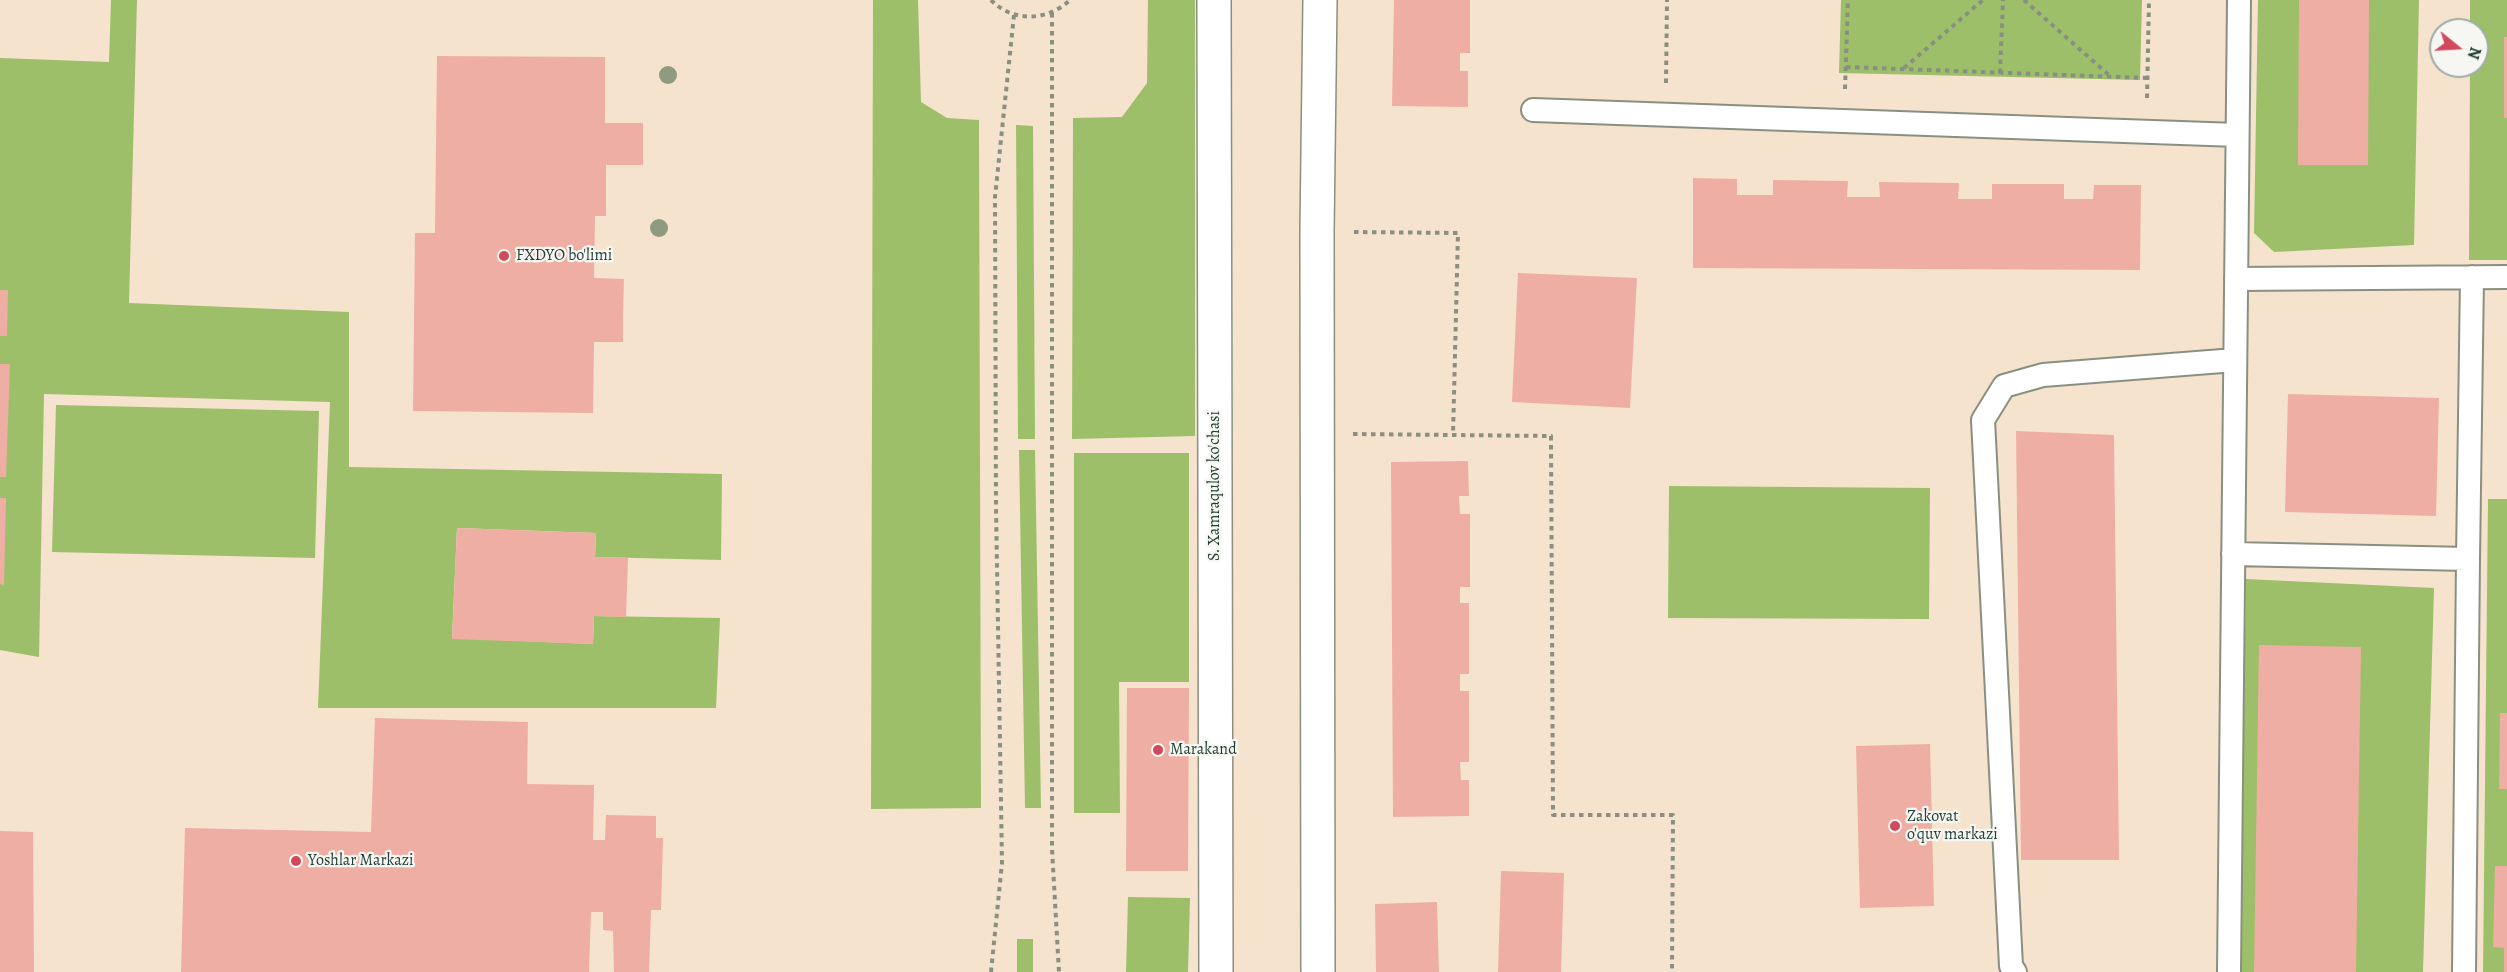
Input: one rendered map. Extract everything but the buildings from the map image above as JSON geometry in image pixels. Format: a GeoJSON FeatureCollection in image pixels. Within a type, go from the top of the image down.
{"type":"FeatureCollection","features":[{"type":"Feature","properties":{"kind":"street","name":"S. Xamraqulov ko'chasi"},"geometry":{"type":"LineString","coordinates":[[1214,0],[1216,972]]}},
{"type":"Feature","properties":{"kind":"street"},"geometry":{"type":"LineString","coordinates":[[1318,972],[1317,232],[1320,0]]}},
{"type":"Feature","properties":{"kind":"lane"},"geometry":{"type":"LineString","coordinates":[[2229,972],[2239,0]]}},
{"type":"Feature","properties":{"kind":"lane"},"geometry":{"type":"LineString","coordinates":[[1533,110],[2237,135]]}},
{"type":"Feature","properties":{"kind":"lane"},"geometry":{"type":"LineString","coordinates":[[2464,972],[2472,277]]}},
{"type":"Feature","properties":{"kind":"lane"},"geometry":{"type":"LineString","coordinates":[[2236,279],[2507,278]]}},
{"type":"Feature","properties":{"kind":"lane"},"geometry":{"type":"LineString","coordinates":[[2015,972],[2011,966],[1983,420],[2004,386],[2043,375],[2235,360]]}},
{"type":"Feature","properties":{"kind":"lane"},"geometry":{"type":"LineString","coordinates":[[2233,554],[2468,559]]}},
{"type":"Feature","properties":{"kind":"path"},"geometry":{"type":"LineString","coordinates":[[991,0],[997,7],[1014,15],[1034,17],[1052,13],[1070,0]]}},
{"type":"Feature","properties":{"kind":"path"},"geometry":{"type":"LineString","coordinates":[[1666,115],[1667,0]]}},
{"type":"Feature","properties":{"kind":"path"},"geometry":{"type":"LineString","coordinates":[[1844,121],[1848,0]]}},
{"type":"Feature","properties":{"kind":"path"},"geometry":{"type":"LineString","coordinates":[[1903,69],[1983,0]]}},
{"type":"Feature","properties":{"kind":"path"},"geometry":{"type":"LineString","coordinates":[[2000,73],[2003,0]]}},
{"type":"Feature","properties":{"kind":"path"},"geometry":{"type":"LineString","coordinates":[[2024,0],[2111,77]]}},
{"type":"Feature","properties":{"kind":"path"},"geometry":{"type":"LineString","coordinates":[[2146,132],[2149,0]]}},
{"type":"Feature","properties":{"kind":"path"},"geometry":{"type":"LineString","coordinates":[[1052,13],[1052,849],[1059,972]]}},
{"type":"Feature","properties":{"kind":"path"},"geometry":{"type":"LineString","coordinates":[[992,972],[1002,862],[996,507],[995,197],[1014,15]]}},
{"type":"Feature","properties":{"kind":"path"},"geometry":{"type":"LineString","coordinates":[[1846,67],[2148,78]]}},
{"type":"Feature","properties":{"kind":"path"},"geometry":{"type":"LineString","coordinates":[[1317,232],[1458,233],[1453,435]]}},
{"type":"Feature","properties":{"kind":"path"},"geometry":{"type":"LineString","coordinates":[[1317,433],[1551,436],[1553,815],[1673,815],[1672,972]]}},
{"type":"Feature","properties":{"kind":"green space"},"geometry":{"type":"Polygon","coordinates":[[[111,0],[137,0],[129,303],[349,312],[349,467],[722,474],[721,560],[595,557],[596,533],[457,528],[452,638],[593,644],[594,616],[720,618],[716,708],[318,708],[330,402],[44,394],[39,657],[0,650],[0,58],[109,62],[111,0]]]}},
{"type":"Feature","properties":{"kind":"green space"},"geometry":{"type":"Polygon","coordinates":[[[873,0],[918,0],[921,102],[947,118],[979,120],[981,808],[871,809],[873,0]]]}},
{"type":"Feature","properties":{"kind":"green space"},"geometry":{"type":"Polygon","coordinates":[[[1148,0],[1195,0],[1195,436],[1072,439],[1073,118],[1122,117],[1147,83],[1148,0]]]}},
{"type":"Feature","properties":{"kind":"green space"},"geometry":{"type":"Polygon","coordinates":[[[1841,0],[2142,0],[2140,80],[1839,73],[1841,0]]]}},
{"type":"Feature","properties":{"kind":"green space"},"geometry":{"type":"Polygon","coordinates":[[[2258,0],[2419,0],[2414,245],[2274,252],[2254,233],[2258,0]]]}},
{"type":"Feature","properties":{"kind":"green space"},"geometry":{"type":"Polygon","coordinates":[[[2470,0],[2507,0],[2507,260],[2469,260],[2470,78],[2489,78],[2489,18],[2470,18],[2470,0]]]}},
{"type":"Feature","properties":{"kind":"green space"},"geometry":{"type":"Polygon","coordinates":[[[1016,125],[1033,126],[1035,439],[1018,439],[1016,125]]]}},
{"type":"Feature","properties":{"kind":"green space"},"geometry":{"type":"Polygon","coordinates":[[[56,405],[319,411],[315,558],[52,552],[56,405]]]}},
{"type":"Feature","properties":{"kind":"green space"},"geometry":{"type":"Polygon","coordinates":[[[1019,450],[1035,450],[1041,808],[1025,808],[1019,450]]]}},
{"type":"Feature","properties":{"kind":"green space"},"geometry":{"type":"Polygon","coordinates":[[[1074,453],[1189,453],[1189,682],[1119,682],[1120,813],[1074,813],[1074,453]]]}},
{"type":"Feature","properties":{"kind":"green space"},"geometry":{"type":"Polygon","coordinates":[[[1669,486],[1930,488],[1929,619],[1668,618],[1669,486]]]}},
{"type":"Feature","properties":{"kind":"green space"},"geometry":{"type":"Polygon","coordinates":[[[2488,499],[2507,499],[2507,972],[2483,972],[2488,499]]]}},
{"type":"Feature","properties":{"kind":"green space"},"geometry":{"type":"Polygon","coordinates":[[[2246,579],[2434,588],[2423,972],[2240,972],[2246,579]]]}},
{"type":"Feature","properties":{"kind":"green space"},"geometry":{"type":"Polygon","coordinates":[[[1128,897],[1190,898],[1188,972],[1126,972],[1128,897]]]}},
{"type":"Feature","properties":{"kind":"green space"},"geometry":{"type":"Polygon","coordinates":[[[1017,939],[1033,939],[1033,972],[1017,972],[1017,939]]]}},
{"type":"Feature","properties":{"kind":"place","name":"FXDYO bo'limi"},"geometry":{"type":"Point","coordinates":[504,256]}},
{"type":"Feature","properties":{"kind":"place","name":"Marakand"},"geometry":{"type":"Point","coordinates":[1158,750]}},
{"type":"Feature","properties":{"kind":"place","name":"Zakovat o'quv markazi"},"geometry":{"type":"Point","coordinates":[1895,826]}},
{"type":"Feature","properties":{"kind":"place","name":"Yoshlar Markazi"},"geometry":{"type":"Point","coordinates":[296,861]}}]}
